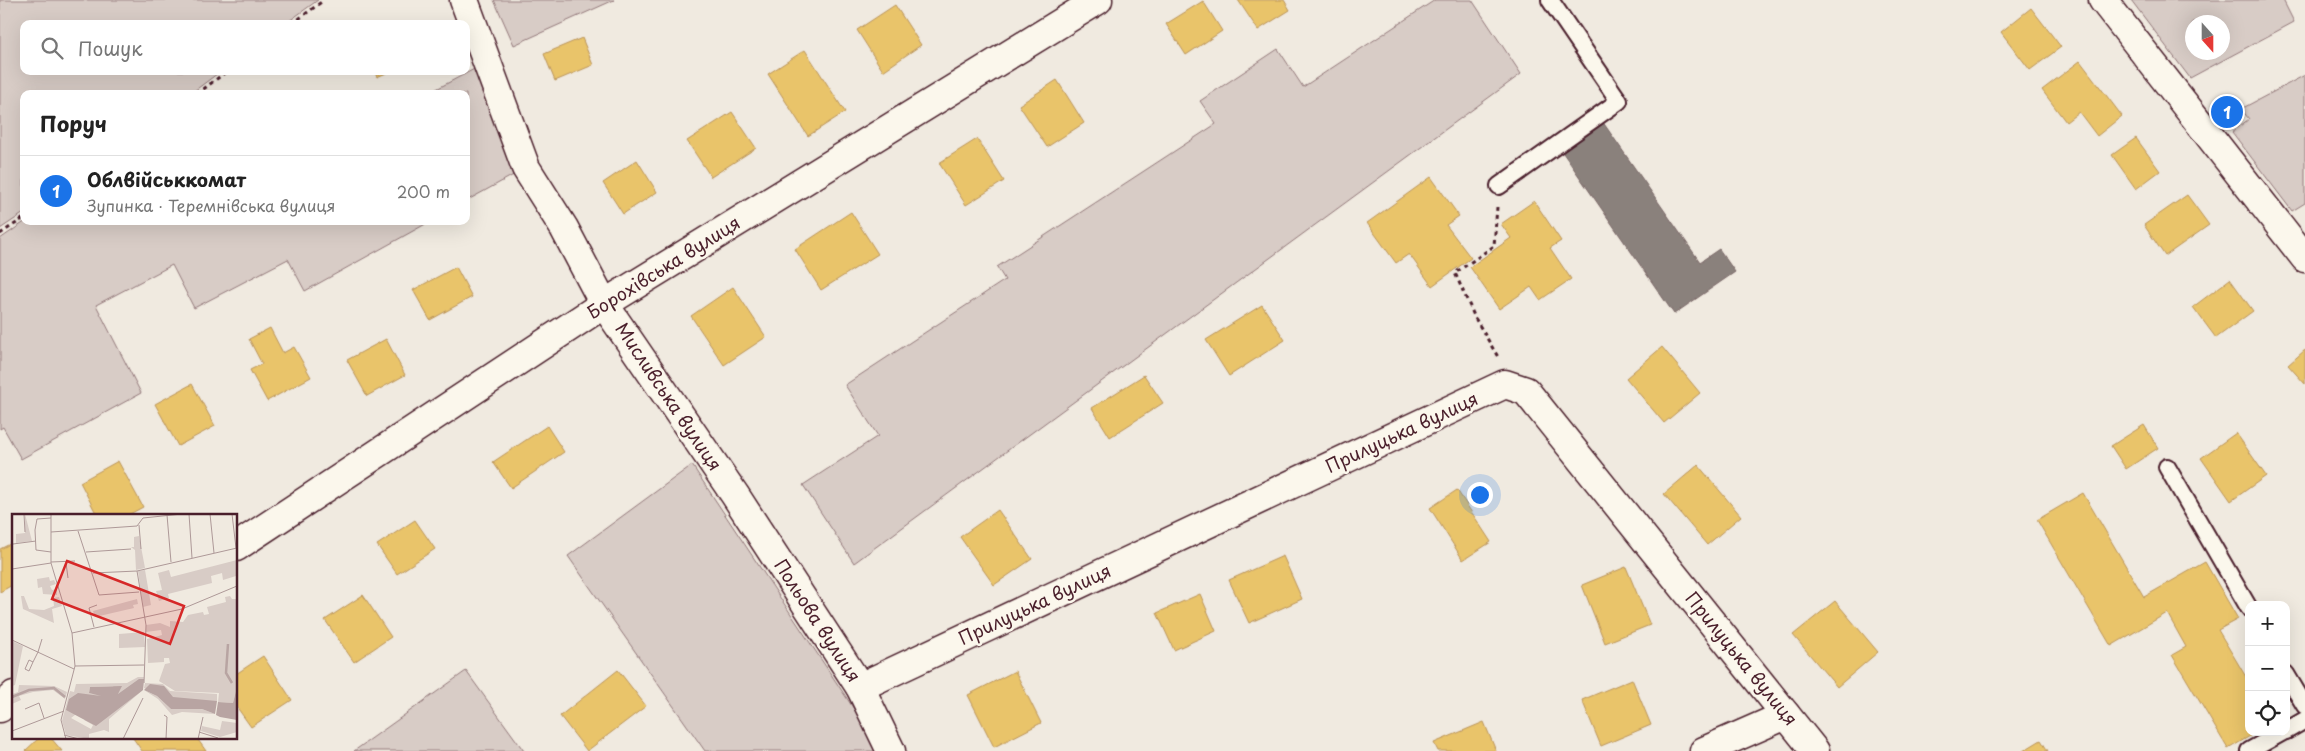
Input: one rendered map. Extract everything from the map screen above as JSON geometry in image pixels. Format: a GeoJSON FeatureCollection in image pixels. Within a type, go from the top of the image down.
{"type":"FeatureCollection","features":[{"type":"Feature","properties":{"kind":"street","name":"Мисливська вулиця"},"geometry":{"type":"LineString","coordinates":[[464,0],[526,168],[564,228],[604,304],[735,495]]}},
{"type":"Feature","properties":{"kind":"street","name":"Борохівська вулиця"},"geometry":{"type":"LineString","coordinates":[[238,546],[604,304],[1098,0]]}},
{"type":"Feature","properties":{"kind":"street"},"geometry":{"type":"LineString","coordinates":[[2103,0],[2305,258]]}},
{"type":"Feature","properties":{"kind":"street","name":"Прилуцька вулиця"},"geometry":{"type":"LineString","coordinates":[[860,687],[1505,384],[1526,391],[1815,751]]}},
{"type":"Feature","properties":{"kind":"street","name":"Польова вулиця"},"geometry":{"type":"LineString","coordinates":[[735,495],[860,687],[891,751]]}},
{"type":"Feature","properties":{"kind":"street"},"geometry":{"type":"LineString","coordinates":[[0,708],[12,697]]}},
{"type":"Feature","properties":{"kind":"street"},"geometry":{"type":"LineString","coordinates":[[1704,751],[1786,715]]}},
{"type":"Feature","properties":{"kind":"lane"},"geometry":{"type":"LineString","coordinates":[[1499,186],[1619,100],[1550,0]]}},
{"type":"Feature","properties":{"kind":"lane"},"geometry":{"type":"LineString","coordinates":[[2167,467],[2245,601]]}},
{"type":"Feature","properties":{"kind":"lane"},"geometry":{"type":"LineString","coordinates":[[2290,681],[2305,706]]}},
{"type":"Feature","properties":{"kind":"lane"},"geometry":{"type":"LineString","coordinates":[[2290,728],[2305,720]]}},
{"type":"Feature","properties":{"kind":"lane"},"geometry":{"type":"LineString","coordinates":[[2249,751],[2276,736]]}},
{"type":"Feature","properties":{"kind":"path"},"geometry":{"type":"LineString","coordinates":[[297,20],[324,0]]}},
{"type":"Feature","properties":{"kind":"path"},"geometry":{"type":"LineString","coordinates":[[202,90],[222,75]]}},
{"type":"Feature","properties":{"kind":"path"},"geometry":{"type":"LineString","coordinates":[[1499,186],[1494,246],[1455,273],[1475,318],[1502,364],[1505,384]]}},
{"type":"Feature","properties":{"kind":"path"},"geometry":{"type":"LineString","coordinates":[[0,234],[20,221]]}},
{"type":"Feature","properties":{"kind":"shaded area"},"geometry":{"type":"Polygon","coordinates":[[[0,0],[318,0],[290,20],[20,20],[20,75],[216,75],[195,90],[20,90],[20,216],[0,229],[0,0]]]}},
{"type":"Feature","properties":{"kind":"shaded area"},"geometry":{"type":"Polygon","coordinates":[[[494,0],[614,0],[514,45],[494,0]]]}},
{"type":"Feature","properties":{"kind":"shaded area"},"geometry":{"type":"Polygon","coordinates":[[[1435,0],[1472,0],[1521,74],[854,563],[803,485],[878,436],[845,385],[1005,280],[997,267],[1216,124],[1200,101],[1278,49],[1303,87],[1435,0]]]}},
{"type":"Feature","properties":{"kind":"shaded area"},"geometry":{"type":"Polygon","coordinates":[[[2131,0],[2283,0],[2294,22],[2230,56],[2230,15],[2185,15],[2185,60],[2223,60],[2190,78],[2131,0]]]}},
{"type":"Feature","properties":{"kind":"shaded area"},"geometry":{"type":"Polygon","coordinates":[[[480,66],[519,172],[470,199],[470,90],[435,90],[463,75],[470,75],[470,71],[480,66]]]}},
{"type":"Feature","properties":{"kind":"shaded area"},"geometry":{"type":"Polygon","coordinates":[[[2305,75],[2305,203],[2292,211],[2232,132],[2249,119],[2241,109],[2305,75]]]}},
{"type":"Feature","properties":{"kind":"shaded area"},"geometry":{"type":"Polygon","coordinates":[[[20,225],[424,225],[305,291],[288,259],[194,308],[172,265],[96,305],[141,393],[21,459],[3,427],[0,429],[0,239],[20,225]]]}},
{"type":"Feature","properties":{"kind":"shaded area"},"geometry":{"type":"Polygon","coordinates":[[[692,465],[856,712],[875,751],[705,751],[568,556],[692,465]]]}},
{"type":"Feature","properties":{"kind":"shaded area"},"geometry":{"type":"Polygon","coordinates":[[[466,671],[524,751],[354,751],[466,671]]]}},
{"type":"Feature","properties":{"kind":"building: Житло"},"geometry":{"type":"Polygon","coordinates":[[[1238,0],[1284,0],[1290,10],[1258,30],[1238,0]]]}},
{"type":"Feature","properties":{"kind":"building: Житло"},"geometry":{"type":"Polygon","coordinates":[[[1203,1],[1222,31],[1186,55],[1166,24],[1203,1]]]}},
{"type":"Feature","properties":{"kind":"building: Житло"},"geometry":{"type":"Polygon","coordinates":[[[895,5],[921,45],[883,71],[857,30],[895,5]]]}},
{"type":"Feature","properties":{"kind":"building: Житло"},"geometry":{"type":"Polygon","coordinates":[[[2031,8],[2061,47],[2030,70],[2001,32],[2031,8]]]}},
{"type":"Feature","properties":{"kind":"building: Житло"},"geometry":{"type":"Polygon","coordinates":[[[582,38],[593,65],[555,81],[544,54],[582,38]]]}},
{"type":"Feature","properties":{"kind":"building: Житло"},"geometry":{"type":"Polygon","coordinates":[[[805,50],[845,112],[808,136],[768,74],[805,50]]]}},
{"type":"Feature","properties":{"kind":"building: Житло"},"geometry":{"type":"Polygon","coordinates":[[[2080,61],[2122,116],[2097,136],[2079,112],[2066,122],[2042,90],[2080,61]]]}},
{"type":"Feature","properties":{"kind":"building: Житло"},"geometry":{"type":"Polygon","coordinates":[[[1057,80],[1084,123],[1047,147],[1019,105],[1057,80]]]}},
{"type":"Feature","properties":{"kind":"building: Житло"},"geometry":{"type":"Polygon","coordinates":[[[732,112],[756,148],[711,177],[687,141],[732,112]]]}},
{"type":"Feature","properties":{"kind":"building: Житло"},"geometry":{"type":"Polygon","coordinates":[[[2136,138],[2160,171],[2136,189],[2112,155],[2136,138]]]}},
{"type":"Feature","properties":{"kind":"building: Житло"},"geometry":{"type":"Polygon","coordinates":[[[977,139],[1004,181],[966,205],[939,163],[977,139]]]}},
{"type":"Feature","properties":{"kind":"building: Житло"},"geometry":{"type":"Polygon","coordinates":[[[637,160],[657,192],[623,214],[603,183],[637,160]]]}},
{"type":"Feature","properties":{"kind":"building: Житло"},"geometry":{"type":"Polygon","coordinates":[[[1431,177],[1459,216],[1446,225],[1471,258],[1432,286],[1409,254],[1396,263],[1367,223],[1431,177]]]}},
{"type":"Feature","properties":{"kind":"building: Житло"},"geometry":{"type":"Polygon","coordinates":[[[2187,195],[2209,225],[2165,256],[2144,225],[2187,195]]]}},
{"type":"Feature","properties":{"kind":"building: Житло"},"geometry":{"type":"Polygon","coordinates":[[[1534,201],[1561,241],[1550,248],[1571,279],[1540,300],[1531,287],[1499,309],[1470,267],[1511,238],[1501,224],[1534,201]]]}},
{"type":"Feature","properties":{"kind":"building: Житло"},"geometry":{"type":"Polygon","coordinates":[[[851,212],[878,254],[821,290],[795,249],[851,212]]]}},
{"type":"Feature","properties":{"kind":"building: Житло"},"geometry":{"type":"Polygon","coordinates":[[[456,267],[472,297],[430,320],[413,290],[456,267]]]}},
{"type":"Feature","properties":{"kind":"building: Житло"},"geometry":{"type":"Polygon","coordinates":[[[2230,279],[2253,311],[2216,338],[2193,307],[2230,279]]]}},
{"type":"Feature","properties":{"kind":"building: Житло"},"geometry":{"type":"Polygon","coordinates":[[[733,287],[766,337],[724,365],[691,316],[733,287]]]}},
{"type":"Feature","properties":{"kind":"building: Житло"},"geometry":{"type":"Polygon","coordinates":[[[1262,305],[1285,340],[1229,376],[1206,340],[1262,305]]]}},
{"type":"Feature","properties":{"kind":"building: Житло"},"geometry":{"type":"Polygon","coordinates":[[[270,328],[283,353],[294,347],[311,377],[267,401],[250,370],[262,364],[249,339],[270,328]]]}},
{"type":"Feature","properties":{"kind":"building: Житло"},"geometry":{"type":"Polygon","coordinates":[[[386,339],[405,375],[367,396],[347,360],[386,339]]]}},
{"type":"Feature","properties":{"kind":"building: Житло"},"geometry":{"type":"Polygon","coordinates":[[[1662,347],[1700,393],[1664,423],[1626,378],[1662,347]]]}},
{"type":"Feature","properties":{"kind":"building: Житло"},"geometry":{"type":"Polygon","coordinates":[[[2305,350],[2305,384],[2288,365],[2305,350]]]}},
{"type":"Feature","properties":{"kind":"building: Житло"},"geometry":{"type":"Polygon","coordinates":[[[1144,375],[1163,403],[1110,437],[1092,408],[1144,375]]]}},
{"type":"Feature","properties":{"kind":"building: Житло"},"geometry":{"type":"Polygon","coordinates":[[[192,384],[215,426],[178,446],[155,404],[192,384]]]}},
{"type":"Feature","properties":{"kind":"building: Житло"},"geometry":{"type":"Polygon","coordinates":[[[2144,425],[2158,448],[2126,469],[2111,446],[2144,425]]]}},
{"type":"Feature","properties":{"kind":"building: Житло"},"geometry":{"type":"Polygon","coordinates":[[[547,426],[564,452],[511,488],[493,462],[547,426]]]}},
{"type":"Feature","properties":{"kind":"building: Житло"},"geometry":{"type":"Polygon","coordinates":[[[2236,433],[2266,476],[2231,501],[2201,458],[2236,433]]]}},
{"type":"Feature","properties":{"kind":"building: Житло"},"geometry":{"type":"Polygon","coordinates":[[[118,461],[143,507],[130,514],[96,514],[80,482],[118,461]]]}},
{"type":"Feature","properties":{"kind":"building: Житло"},"geometry":{"type":"Polygon","coordinates":[[[1698,465],[1741,516],[1707,545],[1664,494],[1698,465]]]}},
{"type":"Feature","properties":{"kind":"building: Житло"},"geometry":{"type":"Polygon","coordinates":[[[1457,490],[1491,542],[1463,560],[1430,508],[1457,490]]]}},
{"type":"Feature","properties":{"kind":"building: Житло"},"geometry":{"type":"Polygon","coordinates":[[[2083,493],[2144,597],[2205,562],[2238,619],[2218,630],[2245,675],[2245,736],[2250,736],[2228,749],[2172,655],[2186,647],[2167,613],[2111,646],[2037,520],[2083,493]]]}},
{"type":"Feature","properties":{"kind":"building: Житло"},"geometry":{"type":"Polygon","coordinates":[[[998,510],[1032,559],[994,585],[960,537],[998,510]]]}},
{"type":"Feature","properties":{"kind":"building: Житло"},"geometry":{"type":"Polygon","coordinates":[[[415,520],[435,549],[397,574],[377,545],[415,520]]]}},
{"type":"Feature","properties":{"kind":"building: Житло"},"geometry":{"type":"Polygon","coordinates":[[[12,543],[12,585],[0,592],[0,549],[12,543]]]}},
{"type":"Feature","properties":{"kind":"building: Житло"},"geometry":{"type":"Polygon","coordinates":[[[1283,556],[1302,599],[1249,623],[1229,580],[1283,556]]]}},
{"type":"Feature","properties":{"kind":"building: Житло"},"geometry":{"type":"Polygon","coordinates":[[[1626,567],[1650,625],[1605,643],[1582,585],[1626,567]]]}},
{"type":"Feature","properties":{"kind":"building: Житло"},"geometry":{"type":"Polygon","coordinates":[[[1200,594],[1216,631],[1174,650],[1157,613],[1200,594]]]}},
{"type":"Feature","properties":{"kind":"building: Житло"},"geometry":{"type":"Polygon","coordinates":[[[363,595],[391,637],[354,662],[325,620],[363,595]]]}},
{"type":"Feature","properties":{"kind":"building: Житло"},"geometry":{"type":"Polygon","coordinates":[[[1835,601],[1878,652],[1837,687],[1793,635],[1835,601]]]}},
{"type":"Feature","properties":{"kind":"building: Житло"},"geometry":{"type":"Polygon","coordinates":[[[263,656],[292,700],[251,727],[238,709],[238,673],[263,656]]]}},
{"type":"Feature","properties":{"kind":"building: Житло"},"geometry":{"type":"Polygon","coordinates":[[[618,670],[646,706],[587,751],[560,716],[618,670]]]}},
{"type":"Feature","properties":{"kind":"building: Житло"},"geometry":{"type":"Polygon","coordinates":[[[1015,671],[1041,723],[994,747],[968,695],[1015,671]]]}},
{"type":"Feature","properties":{"kind":"building: Житло"},"geometry":{"type":"Polygon","coordinates":[[[1632,679],[1651,725],[1601,746],[1582,700],[1632,679]]]}},
{"type":"Feature","properties":{"kind":"building: Житло"},"geometry":{"type":"Polygon","coordinates":[[[1484,722],[1496,751],[1438,751],[1434,743],[1484,722]]]}},
{"type":"Feature","properties":{"kind":"building: Житло"},"geometry":{"type":"Polygon","coordinates":[[[39,738],[51,738],[62,751],[25,751],[39,738]]]}},
{"type":"Feature","properties":{"kind":"building: Житло"},"geometry":{"type":"Polygon","coordinates":[[[133,738],[197,738],[206,751],[142,751],[133,738]]]}},
{"type":"Feature","properties":{"kind":"building: Житло"},"geometry":{"type":"Polygon","coordinates":[[[2041,740],[2048,751],[2023,751],[2041,740]]]}},
{"type":"Feature","properties":{"kind":"building: Промзона"},"geometry":{"type":"Polygon","coordinates":[[[1602,121],[1700,262],[1719,249],[1735,272],[1674,314],[1561,150],[1602,121]]]}},
{"type":"Feature","properties":{"kind":"place","name":"Облвійськкомат"},"geometry":{"type":"Point","coordinates":[2227,112]}}]}
